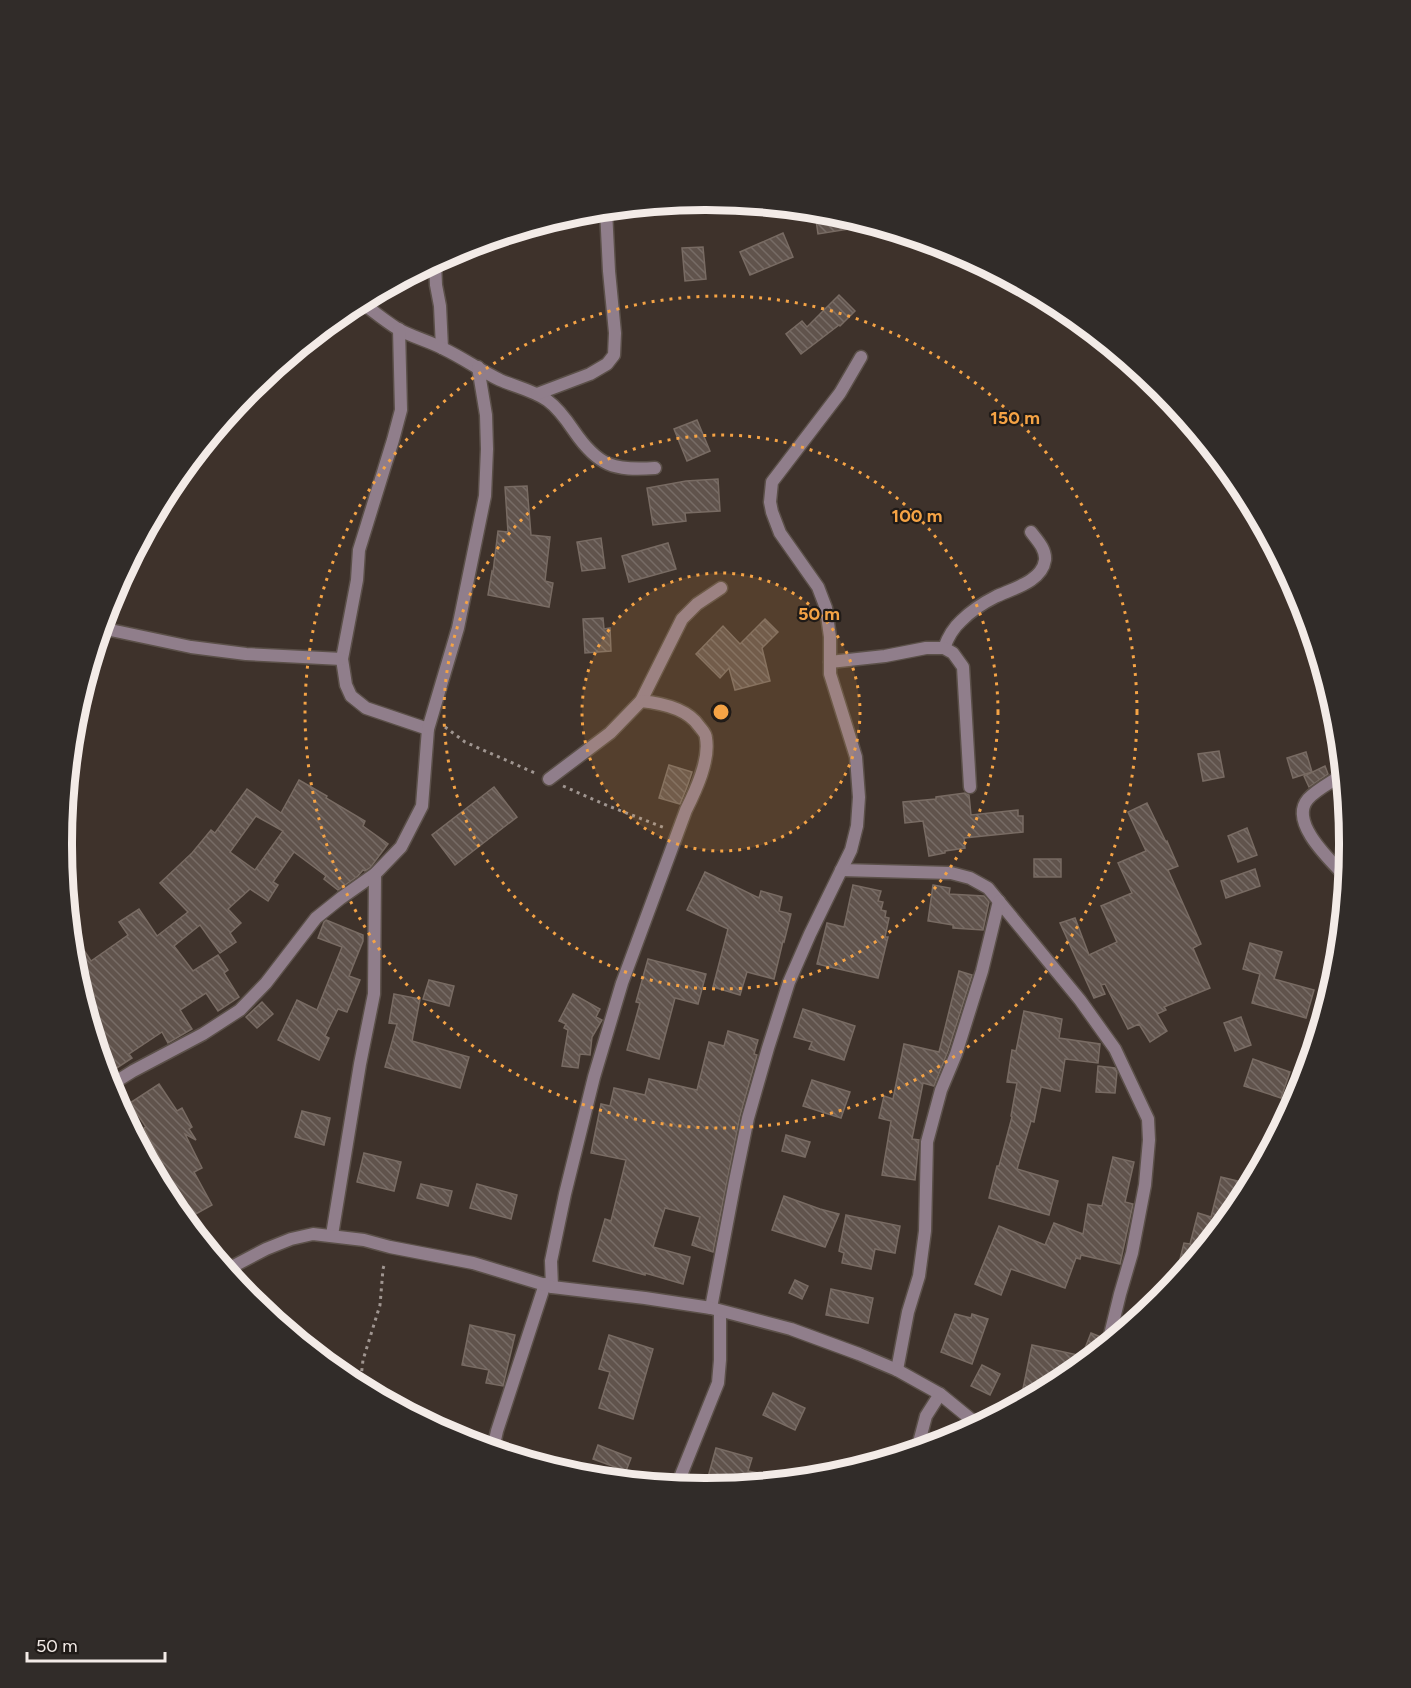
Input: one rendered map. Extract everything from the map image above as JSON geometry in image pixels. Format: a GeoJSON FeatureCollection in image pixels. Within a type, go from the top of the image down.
{"type":"FeatureCollection","features":[{"type":"Feature","properties":{"kind":"street"},"geometry":{"type":"LineString","coordinates":[[537,394],[590,374],[607,364],[614,355],[615,333],[606,219]]}},
{"type":"Feature","properties":{"kind":"street"},"geometry":{"type":"LineString","coordinates":[[436,271],[442,348]]}},
{"type":"Feature","properties":{"kind":"street"},"geometry":{"type":"LineString","coordinates":[[369,308],[399,329],[442,348],[500,380],[537,394],[556,407],[579,438],[606,463],[616,468],[634,470],[655,468]]}},
{"type":"Feature","properties":{"kind":"street"},"geometry":{"type":"LineString","coordinates":[[399,329],[401,410],[359,550],[357,580],[342,659],[346,686],[351,696],[366,708],[429,729]]}},
{"type":"Feature","properties":{"kind":"street"},"geometry":{"type":"LineString","coordinates":[[680,1477],[718,1383],[720,1360],[715,1309],[735,1181],[746,1128],[789,982],[851,850],[857,826],[859,797],[856,757],[830,674],[830,637],[826,608],[818,587],[780,532],[770,502],[772,482],[840,393],[861,357]]}},
{"type":"Feature","properties":{"kind":"street"},"geometry":{"type":"LineString","coordinates":[[118,1080],[203,1034],[240,1010],[266,983],[316,918],[375,874],[401,847],[422,807],[429,729],[458,628],[485,496],[486,415],[478,367]]}},
{"type":"Feature","properties":{"kind":"street"},"geometry":{"type":"LineString","coordinates":[[944,648],[951,632],[962,619],[994,597],[1016,589],[1038,575],[1045,558],[1042,547],[1031,532]]}},
{"type":"Feature","properties":{"kind":"street"},"geometry":{"type":"LineString","coordinates":[[549,779],[610,733],[641,701],[682,619],[721,588]]}},
{"type":"Feature","properties":{"kind":"street"},"geometry":{"type":"LineString","coordinates":[[110,630],[191,647],[246,654],[342,659]]}},
{"type":"Feature","properties":{"kind":"street"},"geometry":{"type":"LineString","coordinates":[[830,663],[926,648],[944,648],[953,653],[963,667],[970,787]]}},
{"type":"Feature","properties":{"kind":"street"},"geometry":{"type":"LineString","coordinates":[[495,1441],[548,1285],[565,1194],[597,1066],[622,983],[695,791],[706,754],[706,735],[693,717],[657,702],[641,701]]}},
{"type":"Feature","properties":{"kind":"street"},"geometry":{"type":"LineString","coordinates":[[1336,779],[1307,800],[1303,818],[1314,840],[1338,868]]}},
{"type":"Feature","properties":{"kind":"street"},"geometry":{"type":"LineString","coordinates":[[841,870],[951,873],[970,878],[988,888],[1080,1000],[1115,1049],[1148,1119],[1149,1140],[1145,1185],[1132,1253],[1113,1328]]}},
{"type":"Feature","properties":{"kind":"street"},"geometry":{"type":"LineString","coordinates":[[332,1235],[374,994],[375,874]]}},
{"type":"Feature","properties":{"kind":"street"},"geometry":{"type":"LineString","coordinates":[[897,1370],[908,1312],[919,1276],[925,1231],[927,1142],[941,1090],[956,1054],[982,971],[999,901]]}},
{"type":"Feature","properties":{"kind":"street"},"geometry":{"type":"LineString","coordinates":[[233,1266],[291,1239],[313,1234],[332,1235],[472,1263],[548,1285],[715,1309],[791,1329],[897,1370],[940,1394],[971,1419]]}},
{"type":"Feature","properties":{"kind":"street"},"geometry":{"type":"LineString","coordinates":[[919,1440],[926,1416],[940,1394]]}},
{"type":"Feature","properties":{"kind":"path"},"geometry":{"type":"LineString","coordinates":[[361,1376],[363,1360],[380,1305],[383,1269],[390,1247]]}},
{"type":"Feature","properties":{"kind":"building"},"geometry":{"type":"Polygon","coordinates":[[[816,221],[853,228],[818,234],[816,221]]]}},
{"type":"Feature","properties":{"kind":"building"},"geometry":{"type":"Polygon","coordinates":[[[783,233],[793,257],[750,275],[740,252],[783,233]]]}},
{"type":"Feature","properties":{"kind":"building"},"geometry":{"type":"Polygon","coordinates":[[[703,247],[706,279],[685,281],[682,248],[703,247]]]}},
{"type":"Feature","properties":{"kind":"building"},"geometry":{"type":"Polygon","coordinates":[[[839,295],[855,311],[840,326],[801,354],[786,334],[802,321],[807,327],[839,295]]]}},
{"type":"Feature","properties":{"kind":"building"},"geometry":{"type":"Polygon","coordinates":[[[697,420],[710,451],[687,461],[674,429],[697,420]]]}},
{"type":"Feature","properties":{"kind":"building"},"geometry":{"type":"Polygon","coordinates":[[[718,479],[720,511],[685,513],[686,521],[653,525],[647,488],[686,481],[718,479]]]}},
{"type":"Feature","properties":{"kind":"building"},"geometry":{"type":"Polygon","coordinates":[[[527,486],[531,535],[550,537],[545,581],[553,583],[549,607],[488,595],[498,531],[508,532],[505,487],[527,486]]]}},
{"type":"Feature","properties":{"kind":"building"},"geometry":{"type":"Polygon","coordinates":[[[601,538],[605,568],[582,571],[577,542],[601,538]]]}},
{"type":"Feature","properties":{"kind":"building"},"geometry":{"type":"Polygon","coordinates":[[[668,543],[676,569],[629,582],[622,556],[668,543]]]}},
{"type":"Feature","properties":{"kind":"building"},"geometry":{"type":"Polygon","coordinates":[[[603,618],[604,629],[610,628],[611,651],[585,653],[583,619],[603,618]]]}},
{"type":"Feature","properties":{"kind":"building"},"geometry":{"type":"Polygon","coordinates":[[[765,619],[778,632],[762,648],[770,681],[735,690],[729,668],[720,678],[696,654],[723,626],[740,644],[765,619]]]}},
{"type":"Feature","properties":{"kind":"building"},"geometry":{"type":"Polygon","coordinates":[[[1219,751],[1224,777],[1203,781],[1198,754],[1219,751]]]}},
{"type":"Feature","properties":{"kind":"building"},"geometry":{"type":"Polygon","coordinates":[[[1306,752],[1312,772],[1293,778],[1287,758],[1306,752]]]}},
{"type":"Feature","properties":{"kind":"building"},"geometry":{"type":"Polygon","coordinates":[[[669,765],[692,772],[680,804],[659,798],[669,765]]]}},
{"type":"Feature","properties":{"kind":"building"},"geometry":{"type":"Polygon","coordinates":[[[1325,766],[1328,774],[1309,787],[1304,776],[1325,766]]]}},
{"type":"Feature","properties":{"kind":"building"},"geometry":{"type":"Polygon","coordinates":[[[299,780],[365,821],[363,826],[388,844],[370,868],[363,870],[338,890],[324,879],[326,876],[294,852],[273,882],[278,885],[268,901],[250,889],[228,909],[241,923],[230,933],[236,942],[220,953],[200,925],[174,946],[193,971],[218,955],[228,970],[224,973],[239,997],[218,1011],[206,993],[180,1010],[192,1029],[168,1043],[162,1032],[129,1054],[132,1058],[114,1070],[94,1008],[92,998],[95,996],[89,987],[80,944],[91,961],[128,935],[119,922],[139,909],[157,936],[188,912],[160,883],[192,853],[211,830],[215,833],[247,789],[281,813],[299,780]],[[256,816],[230,852],[255,870],[283,831],[256,816]]]}},
{"type":"Feature","properties":{"kind":"building"},"geometry":{"type":"Polygon","coordinates":[[[494,787],[517,817],[455,865],[432,835],[494,787]]]}},
{"type":"Feature","properties":{"kind":"building"},"geometry":{"type":"Polygon","coordinates":[[[965,793],[969,795],[971,815],[1018,810],[1018,816],[1023,816],[1023,832],[964,838],[965,848],[929,856],[923,821],[905,823],[903,802],[965,793]]]}},
{"type":"Feature","properties":{"kind":"building"},"geometry":{"type":"Polygon","coordinates":[[[1147,803],[1178,866],[1168,870],[1201,944],[1193,948],[1210,988],[1164,1007],[1166,1010],[1157,1014],[1167,1031],[1150,1042],[1139,1024],[1128,1029],[1105,984],[1101,985],[1105,994],[1094,998],[1060,923],[1075,918],[1089,955],[1117,942],[1101,906],[1132,893],[1118,863],[1146,851],[1128,812],[1147,803]]]}},
{"type":"Feature","properties":{"kind":"building"},"geometry":{"type":"Polygon","coordinates":[[[1247,828],[1257,855],[1238,862],[1228,836],[1247,828]]]}},
{"type":"Feature","properties":{"kind":"building"},"geometry":{"type":"Polygon","coordinates":[[[1034,859],[1061,859],[1061,877],[1034,877],[1034,859]]]}},
{"type":"Feature","properties":{"kind":"building"},"geometry":{"type":"Polygon","coordinates":[[[1255,869],[1260,886],[1226,898],[1221,881],[1255,869]]]}},
{"type":"Feature","properties":{"kind":"building"},"geometry":{"type":"Polygon","coordinates":[[[705,872],[759,898],[761,891],[782,897],[779,911],[791,914],[774,979],[747,972],[740,995],[713,987],[728,929],[687,910],[705,872]]]}},
{"type":"Feature","properties":{"kind":"building"},"geometry":{"type":"Polygon","coordinates":[[[853,885],[881,891],[878,901],[883,902],[881,910],[886,911],[885,917],[889,918],[885,937],[888,937],[878,978],[817,964],[827,923],[844,927],[853,885]]]}},
{"type":"Feature","properties":{"kind":"building"},"geometry":{"type":"Polygon","coordinates":[[[933,885],[950,888],[949,894],[984,896],[989,902],[983,930],[953,928],[953,925],[928,921],[933,885]]]}},
{"type":"Feature","properties":{"kind":"building"},"geometry":{"type":"Polygon","coordinates":[[[326,920],[363,935],[363,941],[349,976],[360,980],[347,1012],[338,1009],[325,1036],[329,1038],[319,1060],[278,1040],[297,1000],[317,1010],[342,947],[318,938],[326,920]]]}},
{"type":"Feature","properties":{"kind":"building"},"geometry":{"type":"Polygon","coordinates":[[[1250,943],[1282,952],[1274,979],[1314,990],[1306,1018],[1252,1003],[1260,974],[1243,969],[1250,943]]]}},
{"type":"Feature","properties":{"kind":"building"},"geometry":{"type":"Polygon","coordinates":[[[648,959],[706,974],[698,1004],[675,998],[659,1059],[627,1050],[640,1003],[636,1002],[648,959]]]}},
{"type":"Feature","properties":{"kind":"building"},"geometry":{"type":"Polygon","coordinates":[[[959,971],[972,975],[948,1051],[934,1086],[923,1083],[912,1139],[919,1140],[915,1180],[882,1175],[891,1121],[879,1118],[884,1096],[893,1099],[904,1044],[939,1052],[959,971]]]}},
{"type":"Feature","properties":{"kind":"building"},"geometry":{"type":"Polygon","coordinates":[[[429,980],[454,986],[449,1006],[423,999],[429,980]]]}},
{"type":"Feature","properties":{"kind":"building"},"geometry":{"type":"Polygon","coordinates":[[[394,994],[420,999],[412,1041],[469,1057],[460,1088],[385,1067],[397,1024],[389,1023],[394,994]]]}},
{"type":"Feature","properties":{"kind":"building"},"geometry":{"type":"Polygon","coordinates":[[[573,994],[600,1009],[596,1017],[602,1020],[592,1037],[590,1055],[580,1054],[578,1068],[562,1066],[568,1030],[564,1028],[566,1024],[559,1021],[573,994]]]}},
{"type":"Feature","properties":{"kind":"building"},"geometry":{"type":"Polygon","coordinates":[[[262,1002],[273,1014],[257,1028],[246,1017],[262,1002]]]}},
{"type":"Feature","properties":{"kind":"building"},"geometry":{"type":"Polygon","coordinates":[[[803,1009],[855,1026],[844,1060],[809,1049],[812,1042],[794,1037],[803,1009]]]}},
{"type":"Feature","properties":{"kind":"building"},"geometry":{"type":"Polygon","coordinates":[[[1024,1011],[1062,1019],[1059,1038],[1100,1044],[1098,1063],[1065,1059],[1060,1091],[1041,1087],[1034,1122],[1031,1121],[1017,1169],[1058,1181],[1049,1215],[989,1198],[1012,1117],[1017,1083],[1007,1082],[1012,1050],[1016,1051],[1024,1011]]]}},
{"type":"Feature","properties":{"kind":"building"},"geometry":{"type":"Polygon","coordinates":[[[1241,1017],[1251,1045],[1235,1051],[1224,1023],[1241,1017]]]}},
{"type":"Feature","properties":{"kind":"building"},"geometry":{"type":"Polygon","coordinates":[[[728,1031],[758,1040],[754,1054],[757,1055],[740,1116],[713,1252],[692,1245],[700,1217],[665,1208],[653,1247],[690,1257],[683,1284],[593,1261],[605,1219],[611,1221],[626,1160],[591,1153],[601,1104],[610,1106],[614,1088],[645,1095],[649,1079],[697,1090],[709,1042],[724,1046],[728,1031]]]}},
{"type":"Feature","properties":{"kind":"building"},"geometry":{"type":"Polygon","coordinates":[[[1253,1059],[1290,1072],[1281,1098],[1244,1086],[1253,1059]]]}},
{"type":"Feature","properties":{"kind":"building"},"geometry":{"type":"Polygon","coordinates":[[[1098,1066],[1115,1068],[1117,1072],[1115,1093],[1096,1092],[1098,1066]]]}},
{"type":"Feature","properties":{"kind":"building"},"geometry":{"type":"Polygon","coordinates":[[[812,1080],[850,1092],[841,1118],[803,1106],[812,1080]]]}},
{"type":"Feature","properties":{"kind":"building"},"geometry":{"type":"Polygon","coordinates":[[[159,1084],[177,1111],[182,1108],[192,1127],[189,1129],[196,1140],[185,1134],[202,1168],[194,1172],[212,1205],[193,1216],[160,1166],[163,1164],[144,1128],[146,1127],[130,1103],[159,1084]]]}},
{"type":"Feature","properties":{"kind":"building"},"geometry":{"type":"Polygon","coordinates":[[[302,1111],[330,1118],[324,1145],[295,1137],[302,1111]]]}},
{"type":"Feature","properties":{"kind":"building"},"geometry":{"type":"Polygon","coordinates":[[[786,1135],[810,1142],[805,1157],[782,1151],[786,1135]]]}},
{"type":"Feature","properties":{"kind":"building"},"geometry":{"type":"Polygon","coordinates":[[[364,1153],[401,1162],[394,1191],[357,1182],[364,1153]]]}},
{"type":"Feature","properties":{"kind":"building"},"geometry":{"type":"Polygon","coordinates":[[[1113,1157],[1134,1162],[1125,1202],[1133,1204],[1120,1264],[1081,1255],[1080,1259],[1076,1258],[1065,1288],[1011,1269],[1001,1295],[975,1284],[999,1226],[1045,1245],[1054,1223],[1083,1234],[1088,1204],[1102,1206],[1113,1157]]]}},
{"type":"Feature","properties":{"kind":"building"},"geometry":{"type":"Polygon","coordinates":[[[1221,1177],[1241,1182],[1208,1230],[1178,1266],[1184,1243],[1190,1244],[1198,1213],[1211,1217],[1221,1177]]]}},
{"type":"Feature","properties":{"kind":"building"},"geometry":{"type":"Polygon","coordinates":[[[421,1184],[452,1191],[448,1206],[417,1198],[421,1184]]]}},
{"type":"Feature","properties":{"kind":"building"},"geometry":{"type":"Polygon","coordinates":[[[477,1184],[517,1195],[511,1219],[470,1208],[477,1184]]]}},
{"type":"Feature","properties":{"kind":"building"},"geometry":{"type":"Polygon","coordinates":[[[784,1196],[839,1214],[825,1247],[772,1230],[784,1196]]]}},
{"type":"Feature","properties":{"kind":"building"},"geometry":{"type":"Polygon","coordinates":[[[846,1215],[900,1226],[895,1253],[875,1249],[871,1269],[842,1263],[844,1253],[839,1251],[846,1215]]]}},
{"type":"Feature","properties":{"kind":"building"},"geometry":{"type":"Polygon","coordinates":[[[795,1280],[808,1286],[802,1299],[789,1293],[795,1280]]]}},
{"type":"Feature","properties":{"kind":"building"},"geometry":{"type":"Polygon","coordinates":[[[831,1289],[873,1298],[868,1323],[826,1315],[831,1289]]]}},
{"type":"Feature","properties":{"kind":"building"},"geometry":{"type":"Polygon","coordinates":[[[955,1314],[971,1318],[972,1314],[988,1319],[972,1364],[941,1352],[955,1314]]]}},
{"type":"Feature","properties":{"kind":"building"},"geometry":{"type":"Polygon","coordinates":[[[470,1325],[515,1335],[503,1386],[486,1383],[489,1370],[462,1365],[470,1325]]]}},
{"type":"Feature","properties":{"kind":"building"},"geometry":{"type":"Polygon","coordinates":[[[1091,1333],[1101,1337],[1101,1339],[1083,1352],[1091,1333]]]}},
{"type":"Feature","properties":{"kind":"building"},"geometry":{"type":"Polygon","coordinates":[[[609,1335],[653,1349],[633,1419],[599,1408],[610,1372],[599,1369],[609,1335]]]}},
{"type":"Feature","properties":{"kind":"building"},"geometry":{"type":"Polygon","coordinates":[[[1032,1345],[1079,1355],[1022,1393],[1032,1345]]]}},
{"type":"Feature","properties":{"kind":"building"},"geometry":{"type":"Polygon","coordinates":[[[982,1365],[1000,1374],[990,1395],[971,1386],[982,1365]]]}},
{"type":"Feature","properties":{"kind":"building"},"geometry":{"type":"Polygon","coordinates":[[[773,1393],[805,1408],[795,1430],[763,1415],[773,1393]]]}},
{"type":"Feature","properties":{"kind":"building"},"geometry":{"type":"Polygon","coordinates":[[[598,1445],[631,1458],[626,1471],[593,1459],[598,1445]]]}},
{"type":"Feature","properties":{"kind":"building"},"geometry":{"type":"Polygon","coordinates":[[[716,1448],[752,1458],[748,1471],[765,1474],[747,1476],[708,1478],[716,1448]]]}}]}
